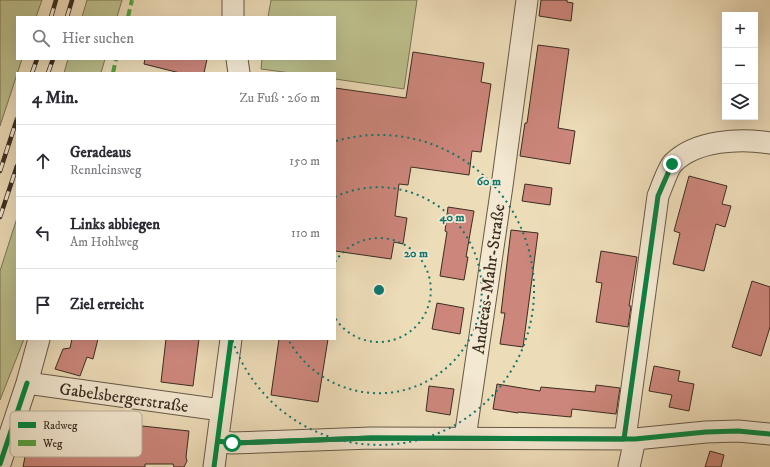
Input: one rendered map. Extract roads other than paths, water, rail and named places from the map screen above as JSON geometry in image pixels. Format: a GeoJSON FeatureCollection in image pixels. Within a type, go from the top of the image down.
{"type":"FeatureCollection","features":[{"type":"Feature","properties":{"kind":"street"},"geometry":{"type":"LineString","coordinates":[[233,0],[233,16]]}},
{"type":"Feature","properties":{"kind":"street","name":"Andreas-Mahr-Straße"},"geometry":{"type":"LineString","coordinates":[[465,438],[502,186],[527,0]]}},
{"type":"Feature","properties":{"kind":"street"},"geometry":{"type":"LineString","coordinates":[[237,60],[239,72]]}},
{"type":"Feature","properties":{"kind":"street"},"geometry":{"type":"LineString","coordinates":[[629,467],[630,439],[658,196],[672,164],[688,152],[715,143],[751,140],[770,143]]}},
{"type":"Feature","properties":{"kind":"street"},"geometry":{"type":"LineString","coordinates":[[17,411],[39,340]]}},
{"type":"Feature","properties":{"kind":"street"},"geometry":{"type":"LineString","coordinates":[[214,467],[230,340]]}},
{"type":"Feature","properties":{"kind":"street","name":"Gabelsbergerstraße"},"geometry":{"type":"LineString","coordinates":[[26,383],[221,410]]}},
{"type":"Feature","properties":{"kind":"street"},"geometry":{"type":"LineString","coordinates":[[218,441],[232,443],[371,438],[630,439],[730,431],[770,434]]}},
{"type":"Feature","properties":{"kind":"street"},"geometry":{"type":"LineString","coordinates":[[0,464],[10,433]]}},
{"type":"Feature","properties":{"kind":"railway"},"geometry":{"type":"LineString","coordinates":[[51,16],[56,0]]}},
{"type":"Feature","properties":{"kind":"railway"},"geometry":{"type":"LineString","coordinates":[[67,16],[72,0]]}},
{"type":"Feature","properties":{"kind":"railway"},"geometry":{"type":"LineString","coordinates":[[32,72],[37,60]]}},
{"type":"Feature","properties":{"kind":"railway"},"geometry":{"type":"LineString","coordinates":[[48,72],[53,60]]}},
{"type":"Feature","properties":{"kind":"railway"},"geometry":{"type":"LineString","coordinates":[[0,171],[16,122]]}},
{"type":"Feature","properties":{"kind":"railway"},"geometry":{"type":"LineString","coordinates":[[0,217],[16,169]]}}]}
